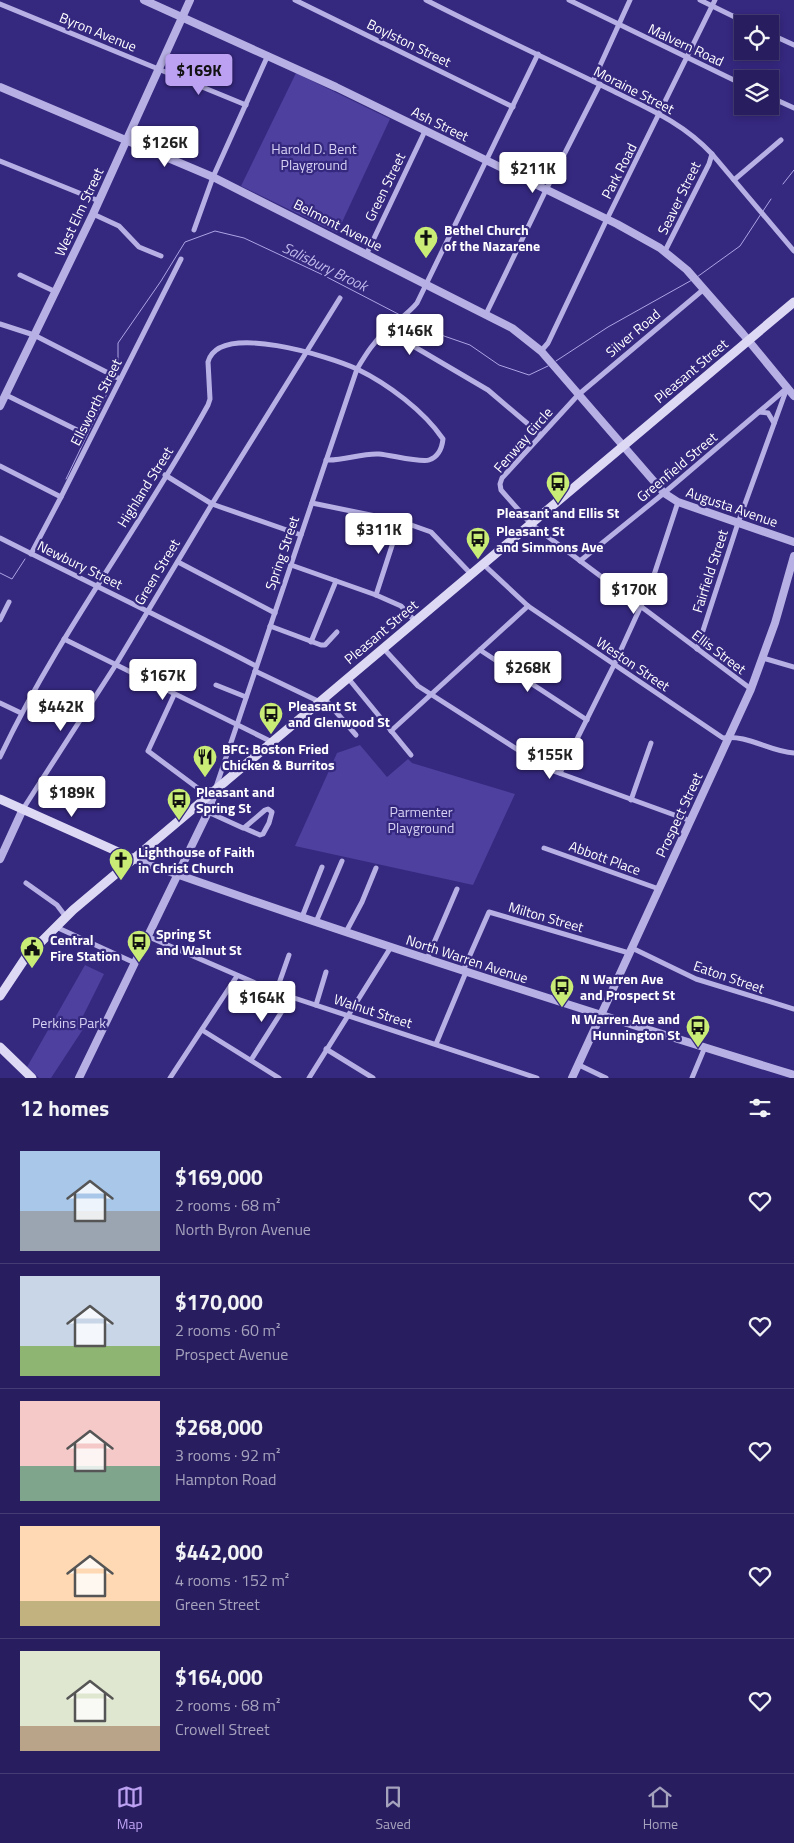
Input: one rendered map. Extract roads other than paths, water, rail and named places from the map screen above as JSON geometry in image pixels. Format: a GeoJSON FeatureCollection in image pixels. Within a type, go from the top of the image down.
{"type":"FeatureCollection","features":[{"type":"Feature","properties":{"kind":"main road","name":"Pleasant Street"},"geometry":{"type":"LineString","coordinates":[[0,996],[26,958],[66,917],[794,302]]}},
{"type":"Feature","properties":{"kind":"main road"},"geometry":{"type":"LineString","coordinates":[[0,799],[134,858]]}},
{"type":"Feature","properties":{"kind":"main road"},"geometry":{"type":"LineString","coordinates":[[0,1047],[32,1078]]}},
{"type":"Feature","properties":{"kind":"street","name":"Ash Street"},"geometry":{"type":"LineString","coordinates":[[144,0],[268,55],[607,219],[666,251],[695,278],[794,396]]}},
{"type":"Feature","properties":{"kind":"street","name":"West Elm Street"},"geometry":{"type":"LineString","coordinates":[[0,406],[93,214],[190,0]]}},
{"type":"Feature","properties":{"kind":"street","name":"Boylston Street"},"geometry":{"type":"LineString","coordinates":[[295,0],[513,107]]}},
{"type":"Feature","properties":{"kind":"street","name":"Moraine Street"},"geometry":{"type":"LineString","coordinates":[[426,0],[600,84],[683,128],[712,154],[794,251]]}},
{"type":"Feature","properties":{"kind":"street","name":"Malvern Road"},"geometry":{"type":"LineString","coordinates":[[569,0],[734,80]]}},
{"type":"Feature","properties":{"kind":"street"},"geometry":{"type":"LineString","coordinates":[[593,81],[630,0]]}},
{"type":"Feature","properties":{"kind":"street"},"geometry":{"type":"LineString","coordinates":[[700,0],[734,17]]}},
{"type":"Feature","properties":{"kind":"street","name":"Park Road"},"geometry":{"type":"LineString","coordinates":[[541,351],[548,343],[715,0]]}},
{"type":"Feature","properties":{"kind":"street","name":"Byron Avenue"},"geometry":{"type":"LineString","coordinates":[[0,4],[246,105]]}},
{"type":"Feature","properties":{"kind":"street"},"geometry":{"type":"LineString","coordinates":[[779,38],[794,45]]}},
{"type":"Feature","properties":{"kind":"street","name":"Spring Street"},"geometry":{"type":"LineString","coordinates":[[79,1078],[208,812],[357,369],[370,347],[387,329],[408,313],[417,303],[538,54]]}},
{"type":"Feature","properties":{"kind":"street"},"geometry":{"type":"LineString","coordinates":[[194,230],[213,177],[268,55]]}},
{"type":"Feature","properties":{"kind":"street"},"geometry":{"type":"LineString","coordinates":[[486,314],[600,84]]}},
{"type":"Feature","properties":{"kind":"street","name":"Belmont Avenue"},"geometry":{"type":"LineString","coordinates":[[0,87],[213,177],[512,328],[541,351],[623,448]]}},
{"type":"Feature","properties":{"kind":"street"},"geometry":{"type":"LineString","coordinates":[[779,101],[794,108]]}},
{"type":"Feature","properties":{"kind":"street","name":"Green Street"},"geometry":{"type":"LineString","coordinates":[[366,253],[426,131]]}},
{"type":"Feature","properties":{"kind":"street"},"geometry":{"type":"LineString","coordinates":[[734,180],[781,140]]}},
{"type":"Feature","properties":{"kind":"street","name":"Seaver Street"},"geometry":{"type":"LineString","coordinates":[[666,251],[712,154]]}},
{"type":"Feature","properties":{"kind":"street"},"geometry":{"type":"LineString","coordinates":[[0,161],[99,201]]}},
{"type":"Feature","properties":{"kind":"street"},"geometry":{"type":"LineString","coordinates":[[93,214],[119,226],[134,243],[162,256]]}},
{"type":"Feature","properties":{"kind":"street","name":"Ellsworth Street"},"geometry":{"type":"LineString","coordinates":[[31,554],[61,497],[117,377],[181,259]]}},
{"type":"Feature","properties":{"kind":"street"},"geometry":{"type":"LineString","coordinates":[[20,275],[56,292]]}},
{"type":"Feature","properties":{"kind":"street","name":"Silver Road"},"geometry":{"type":"LineString","coordinates":[[578,395],[704,289]]}},
{"type":"Feature","properties":{"kind":"street","name":"Green Street"},"geometry":{"type":"LineString","coordinates":[[0,859],[23,809],[115,666],[212,504],[340,298]]}},
{"type":"Feature","properties":{"kind":"street"},"geometry":{"type":"LineString","coordinates":[[0,324],[34,335],[117,377]]}},
{"type":"Feature","properties":{"kind":"street"},"geometry":{"type":"LineString","coordinates":[[387,329],[390,333],[488,390],[541,436]]}},
{"type":"Feature","properties":{"kind":"street","name":"Highland Street"},"geometry":{"type":"LineString","coordinates":[[0,758],[21,713],[64,639],[208,406],[210,399],[207,366],[209,357],[216,349],[228,344],[244,343],[307,351],[357,369],[397,394],[426,418],[443,439],[442,447],[430,460],[423,462],[379,454],[326,460]]}},
{"type":"Feature","properties":{"kind":"street","name":"Greenfield Street"},"geometry":{"type":"LineString","coordinates":[[580,562],[787,388]]}},
{"type":"Feature","properties":{"kind":"street","name":"Fairfield Street"},"geometry":{"type":"LineString","coordinates":[[697,649],[738,523],[787,388]]}},
{"type":"Feature","properties":{"kind":"street"},"geometry":{"type":"LineString","coordinates":[[6,395],[77,430]]}},
{"type":"Feature","properties":{"kind":"street","name":"Fenway Circle"},"geometry":{"type":"LineString","coordinates":[[531,524],[501,490],[502,478],[578,395]]}},
{"type":"Feature","properties":{"kind":"street"},"geometry":{"type":"LineString","coordinates":[[759,412],[768,413],[774,423]]}},
{"type":"Feature","properties":{"kind":"street","name":"Augusta Avenue"},"geometry":{"type":"LineString","coordinates":[[623,448],[664,493],[678,502],[794,542]]}},
{"type":"Feature","properties":{"kind":"street"},"geometry":{"type":"LineString","coordinates":[[0,466],[61,497]]}},
{"type":"Feature","properties":{"kind":"street"},"geometry":{"type":"LineString","coordinates":[[165,475],[212,504],[301,536]]}},
{"type":"Feature","properties":{"kind":"street"},"geometry":{"type":"LineString","coordinates":[[560,773],[614,665],[651,584],[678,502]]}},
{"type":"Feature","properties":{"kind":"street"},"geometry":{"type":"LineString","coordinates":[[312,503],[400,521],[431,532],[471,574]]}},
{"type":"Feature","properties":{"kind":"street"},"geometry":{"type":"LineString","coordinates":[[376,595],[400,521]]}},
{"type":"Feature","properties":{"kind":"street","name":"Ellis Street"},"geometry":{"type":"LineString","coordinates":[[531,524],[751,690]]}},
{"type":"Feature","properties":{"kind":"street","name":"Newbury Street"},"geometry":{"type":"LineString","coordinates":[[0,538],[97,587],[148,610],[256,669],[322,700]]}},
{"type":"Feature","properties":{"kind":"street","name":"Prospect Street"},"geometry":{"type":"LineString","coordinates":[[572,1078],[751,690],[763,658],[794,556]]}},
{"type":"Feature","properties":{"kind":"street"},"geometry":{"type":"LineString","coordinates":[[178,562],[275,613]]}},
{"type":"Feature","properties":{"kind":"street","name":"Weston Street"},"geometry":{"type":"LineString","coordinates":[[483,564],[528,606],[723,738],[736,737],[776,751],[794,753]]}},
{"type":"Feature","properties":{"kind":"street"},"geometry":{"type":"LineString","coordinates":[[291,565],[376,595],[401,606],[415,621]]}},
{"type":"Feature","properties":{"kind":"street"},"geometry":{"type":"LineString","coordinates":[[312,642],[336,581]]}},
{"type":"Feature","properties":{"kind":"street"},"geometry":{"type":"LineString","coordinates":[[0,620],[9,602]]}},
{"type":"Feature","properties":{"kind":"street"},"geometry":{"type":"LineString","coordinates":[[391,731],[528,606]]}},
{"type":"Feature","properties":{"kind":"street"},"geometry":{"type":"LineString","coordinates":[[270,626],[325,645],[338,632]]}},
{"type":"Feature","properties":{"kind":"street"},"geometry":{"type":"LineString","coordinates":[[64,639],[272,743]]}},
{"type":"Feature","properties":{"kind":"street"},"geometry":{"type":"LineString","coordinates":[[384,649],[418,686],[538,762],[560,773],[691,821]]}},
{"type":"Feature","properties":{"kind":"street"},"geometry":{"type":"LineString","coordinates":[[480,650],[587,720]]}},
{"type":"Feature","properties":{"kind":"street"},"geometry":{"type":"LineString","coordinates":[[763,658],[794,667]]}},
{"type":"Feature","properties":{"kind":"street"},"geometry":{"type":"LineString","coordinates":[[348,678],[411,755]]}},
{"type":"Feature","properties":{"kind":"street"},"geometry":{"type":"LineString","coordinates":[[216,685],[246,697]]}},
{"type":"Feature","properties":{"kind":"street"},"geometry":{"type":"LineString","coordinates":[[174,695],[148,751],[199,789],[215,790]]}},
{"type":"Feature","properties":{"kind":"street"},"geometry":{"type":"LineString","coordinates":[[322,700],[356,735]]}},
{"type":"Feature","properties":{"kind":"street"},"geometry":{"type":"LineString","coordinates":[[0,703],[21,713]]}},
{"type":"Feature","properties":{"kind":"street"},"geometry":{"type":"LineString","coordinates":[[631,800],[651,743]]}},
{"type":"Feature","properties":{"kind":"street"},"geometry":{"type":"LineString","coordinates":[[208,812],[244,828],[260,835],[263,834],[269,823],[272,812],[265,810],[244,828]]}},
{"type":"Feature","properties":{"kind":"street","name":"Abbott Place"},"geometry":{"type":"LineString","coordinates":[[544,848],[659,890]]}},
{"type":"Feature","properties":{"kind":"street","name":"North Warren Avenue"},"geometry":{"type":"LineString","coordinates":[[134,858],[427,959],[601,1016],[794,1075]]}},
{"type":"Feature","properties":{"kind":"street"},"geometry":{"type":"LineString","coordinates":[[316,922],[342,861]]}},
{"type":"Feature","properties":{"kind":"street"},"geometry":{"type":"LineString","coordinates":[[302,917],[322,867]]}},
{"type":"Feature","properties":{"kind":"street"},"geometry":{"type":"LineString","coordinates":[[346,932],[362,902],[376,868]]}},
{"type":"Feature","properties":{"kind":"street"},"geometry":{"type":"LineString","coordinates":[[26,883],[57,905],[66,917]]}},
{"type":"Feature","properties":{"kind":"street"},"geometry":{"type":"LineString","coordinates":[[427,959],[457,889]]}},
{"type":"Feature","properties":{"kind":"street","name":"Milton Street"},"geometry":{"type":"LineString","coordinates":[[464,971],[489,912],[631,950]]}},
{"type":"Feature","properties":{"kind":"street"},"geometry":{"type":"LineString","coordinates":[[56,926],[135,963]]}},
{"type":"Feature","properties":{"kind":"street","name":"Walnut Street"},"geometry":{"type":"LineString","coordinates":[[148,937],[276,992],[537,1078]]}},
{"type":"Feature","properties":{"kind":"street"},"geometry":{"type":"LineString","coordinates":[[308,1078],[391,947]]}},
{"type":"Feature","properties":{"kind":"street","name":"Eaton Street"},"geometry":{"type":"LineString","coordinates":[[631,950],[696,979],[794,1010]]}},
{"type":"Feature","properties":{"kind":"street"},"geometry":{"type":"LineString","coordinates":[[276,992],[289,955]]}},
{"type":"Feature","properties":{"kind":"street"},"geometry":{"type":"LineString","coordinates":[[436,1044],[464,971]]}},
{"type":"Feature","properties":{"kind":"street"},"geometry":{"type":"LineString","coordinates":[[316,1005],[326,972]]}},
{"type":"Feature","properties":{"kind":"street"},"geometry":{"type":"LineString","coordinates":[[170,1078],[237,976]]}},
{"type":"Feature","properties":{"kind":"street"},"geometry":{"type":"LineString","coordinates":[[250,1060],[291,997]]}},
{"type":"Feature","properties":{"kind":"street"},"geometry":{"type":"LineString","coordinates":[[202,1030],[279,1078]]}},
{"type":"Feature","properties":{"kind":"street"},"geometry":{"type":"LineString","coordinates":[[692,1078],[705,1047]]}},
{"type":"Feature","properties":{"kind":"street"},"geometry":{"type":"LineString","coordinates":[[326,1049],[373,1078]]}},
{"type":"Feature","properties":{"kind":"street"},"geometry":{"type":"LineString","coordinates":[[579,1064],[606,1078]]}},
{"type":"Feature","properties":{"kind":"waterway","name":"Salisbury Brook"},"geometry":{"type":"LineString","coordinates":[[783,184],[794,170]]}},
{"type":"Feature","properties":{"kind":"waterway","name":"Salisbury Brook"},"geometry":{"type":"LineString","coordinates":[[763,211],[771,199]]}},
{"type":"Feature","properties":{"kind":"waterway","name":"Salisbury Brook"},"geometry":{"type":"LineString","coordinates":[[697,277],[740,246],[761,214]]}},
{"type":"Feature","properties":{"kind":"waterway","name":"Salisbury Brook"},"geometry":{"type":"LineString","coordinates":[[116,375],[118,372],[118,343],[161,281],[185,242],[215,231],[244,238],[321,274],[402,316]]}},
{"type":"Feature","properties":{"kind":"waterway","name":"Salisbury Brook"},"geometry":{"type":"LineString","coordinates":[[556,361],[608,327],[692,280]]}},
{"type":"Feature","properties":{"kind":"waterway","name":"Salisbury Brook"},"geometry":{"type":"LineString","coordinates":[[405,317],[444,336],[470,345],[499,365],[529,375],[548,366]]}},
{"type":"Feature","properties":{"kind":"waterway","name":"Salisbury Brook"},"geometry":{"type":"LineString","coordinates":[[66,479],[114,379]]}},
{"type":"Feature","properties":{"kind":"waterway","name":"Salisbury Brook"},"geometry":{"type":"LineString","coordinates":[[0,573],[12,579],[25,559]]}},
{"type":"Feature","properties":{"kind":"place","name":"Bethel Church of the Nazarene"},"geometry":{"type":"Point","coordinates":[426,259]}},
{"type":"Feature","properties":{"kind":"place","name":"Pleasant and Ellis St"},"geometry":{"type":"Point","coordinates":[558,504]}},
{"type":"Feature","properties":{"kind":"place","name":"Pleasant St and Simmons Ave"},"geometry":{"type":"Point","coordinates":[478,560]}},
{"type":"Feature","properties":{"kind":"place","name":"Pleasant St and Glenwood St"},"geometry":{"type":"Point","coordinates":[271,735]}},
{"type":"Feature","properties":{"kind":"place","name":"BFC: Boston Fried Chicken & Burritos"},"geometry":{"type":"Point","coordinates":[205,778]}},
{"type":"Feature","properties":{"kind":"place","name":"Pleasant and Spring St"},"geometry":{"type":"Point","coordinates":[179,821]}},
{"type":"Feature","properties":{"kind":"place","name":"Lighthouse of Faith in Christ Church"},"geometry":{"type":"Point","coordinates":[121,881]}},
{"type":"Feature","properties":{"kind":"place","name":"Spring St and Walnut St"},"geometry":{"type":"Point","coordinates":[139,963]}},
{"type":"Feature","properties":{"kind":"place","name":"Central Fire Station"},"geometry":{"type":"Point","coordinates":[32,969]}},
{"type":"Feature","properties":{"kind":"place","name":"N Warren Ave and Prospect St"},"geometry":{"type":"Point","coordinates":[562,1008]}},
{"type":"Feature","properties":{"kind":"place","name":"N Warren Ave and Hunnington St"},"geometry":{"type":"Point","coordinates":[698,1048]}},
{"type":"Feature","properties":{"kind":"park label","name":"Harold D. Bent Playground"},"geometry":{"type":"Point","coordinates":[314,158]}},
{"type":"Feature","properties":{"kind":"park label","name":"Parmenter Playground"},"geometry":{"type":"Point","coordinates":[421,820]}},
{"type":"Feature","properties":{"kind":"park label","name":"Perkins Park"},"geometry":{"type":"Point","coordinates":[69,1023]}}]}
